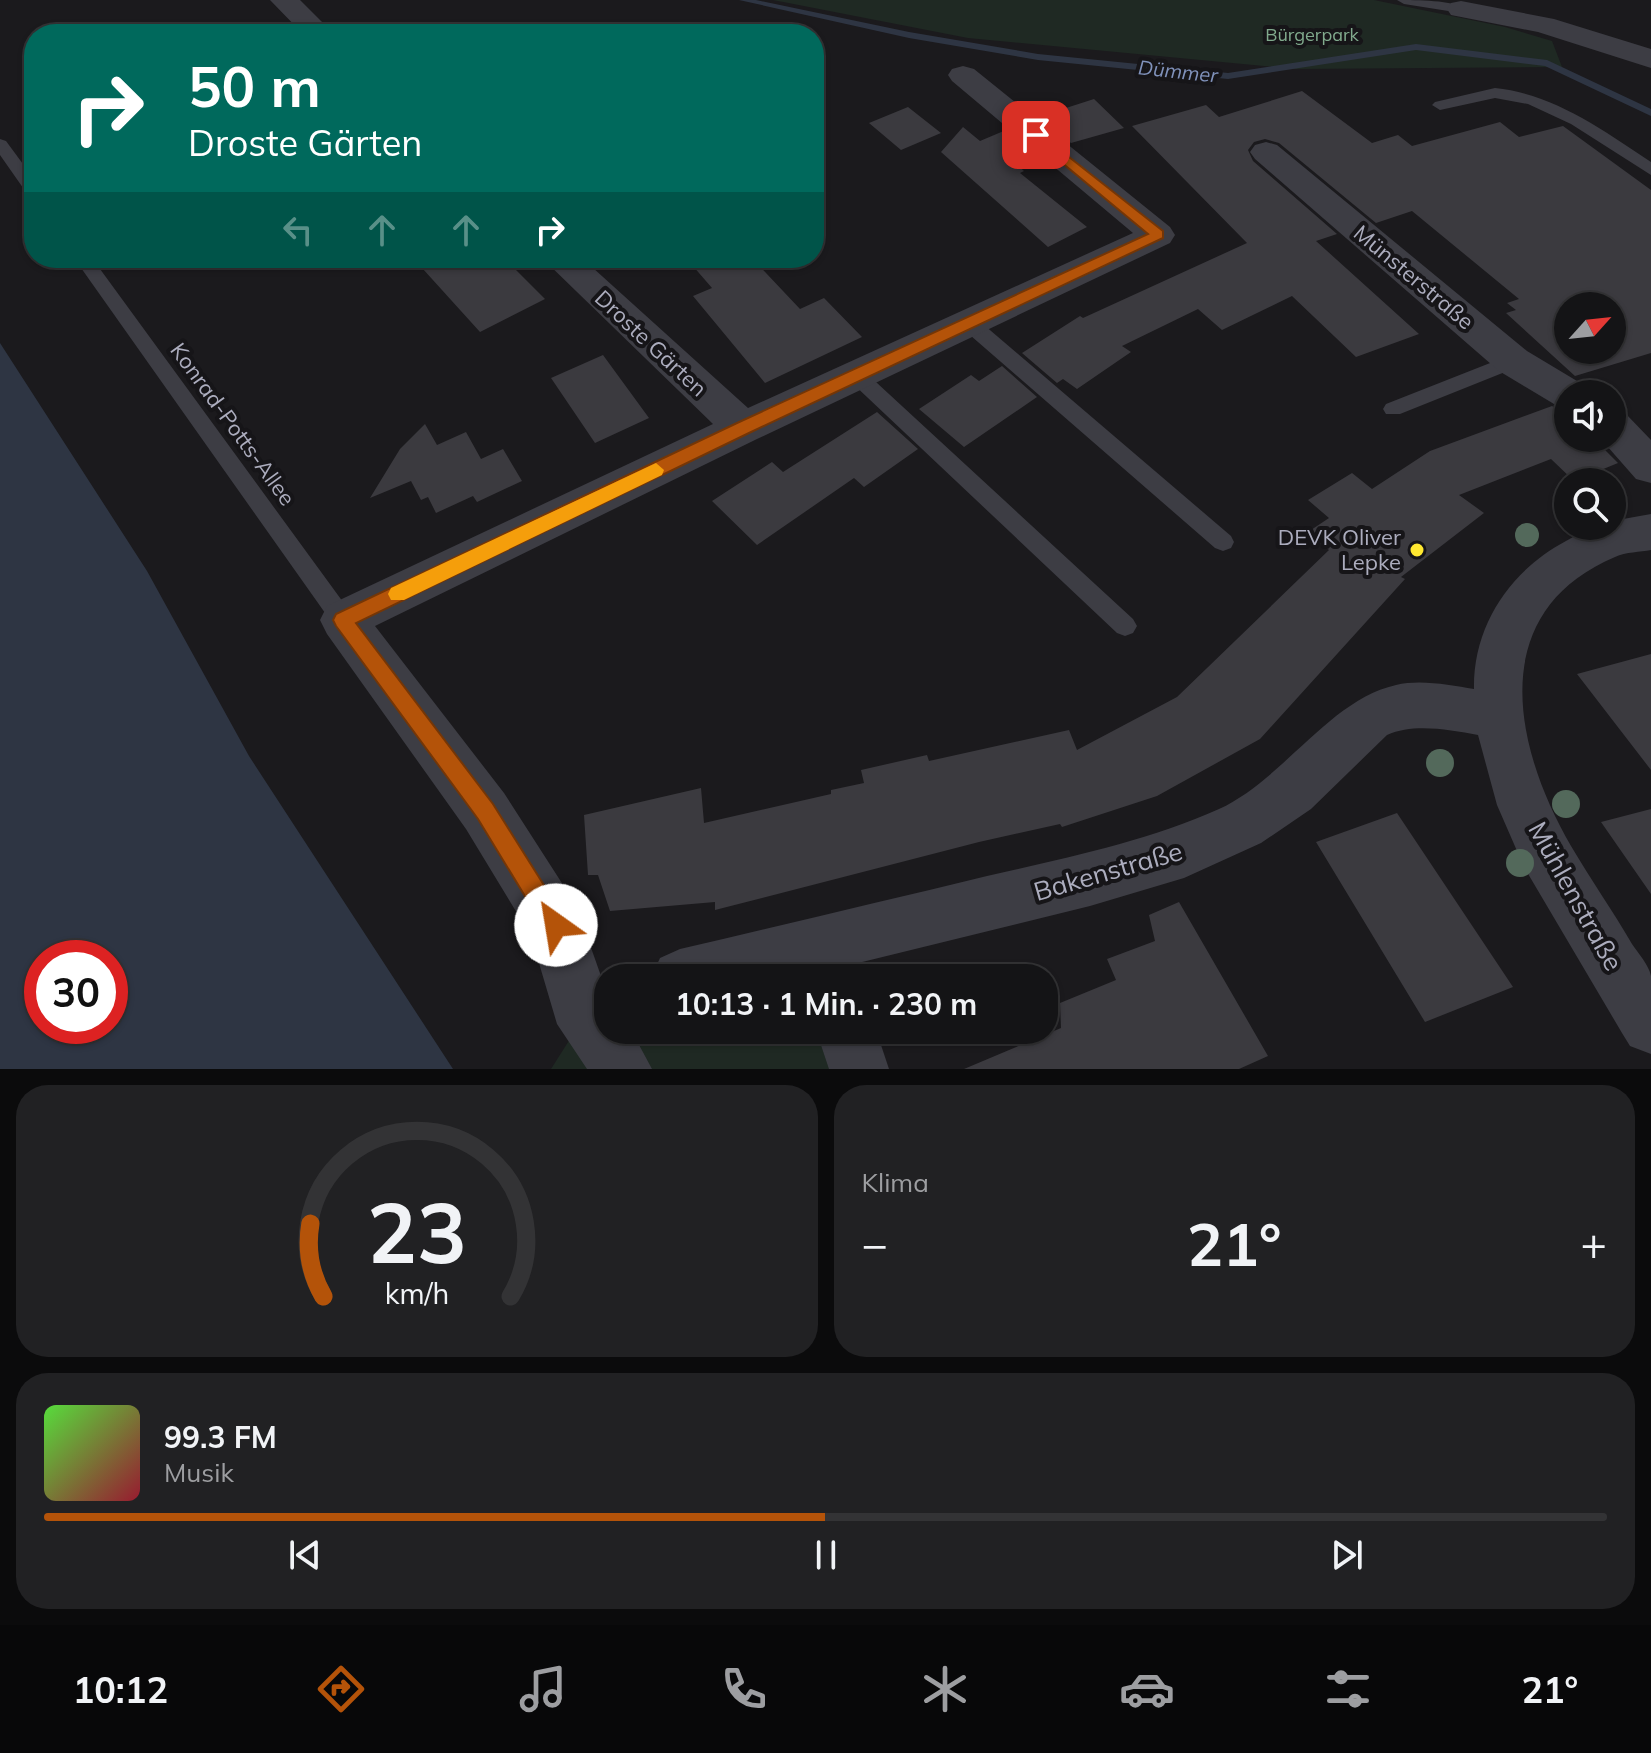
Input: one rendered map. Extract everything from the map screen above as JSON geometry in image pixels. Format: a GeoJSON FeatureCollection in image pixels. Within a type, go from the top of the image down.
{"type":"FeatureCollection","features":[{"type":"Feature","properties":{"kind":"street"},"geometry":{"type":"LineString","coordinates":[[284,0],[309,24]]}},
{"type":"Feature","properties":{"kind":"street"},"geometry":{"type":"LineString","coordinates":[[1461,9],[1555,28],[1651,59]]}},
{"type":"Feature","properties":{"kind":"street"},"geometry":{"type":"LineString","coordinates":[[622,1069],[556,925],[485,811],[343,620],[743,428],[1158,235],[963,75]]}},
{"type":"Feature","properties":{"kind":"street","name":"Münsterstraße"},"geometry":{"type":"LineString","coordinates":[[1266,152],[1513,361],[1554,386]]}},
{"type":"Feature","properties":{"kind":"street","name":"Droste Gärten"},"geometry":{"type":"LineString","coordinates":[[571,268],[743,428]]}},
{"type":"Feature","properties":{"kind":"street"},"geometry":{"type":"LineString","coordinates":[[1626,440],[1651,467]]}},
{"type":"Feature","properties":{"kind":"street"},"geometry":{"type":"LineString","coordinates":[[1499,716],[1497,674],[1504,634],[1528,594],[1560,564],[1597,546],[1651,532]]}},
{"type":"Feature","properties":{"kind":"street","name":"Bakenstraße"},"geometry":{"type":"LineString","coordinates":[[797,964],[822,961],[1184,851],[1242,825],[1280,799],[1369,719],[1397,707],[1444,707],[1499,716]]}},
{"type":"Feature","properties":{"kind":"street","name":"Mühlenstraße"},"geometry":{"type":"LineString","coordinates":[[1499,716],[1510,765],[1543,848],[1651,1025]]}},
{"type":"Feature","properties":{"kind":"street"},"geometry":{"type":"LineString","coordinates":[[851,1044],[859,1069]]}},
{"type":"Feature","properties":{"kind":"lane"},"geometry":{"type":"LineString","coordinates":[[1404,0],[1461,9]]}},
{"type":"Feature","properties":{"kind":"lane"},"geometry":{"type":"LineString","coordinates":[[1440,105],[1495,93],[1518,96],[1578,124],[1651,170]]}},
{"type":"Feature","properties":{"kind":"lane"},"geometry":{"type":"LineString","coordinates":[[0,144],[24,177]]}},
{"type":"Feature","properties":{"kind":"lane","name":"Konrad-Potts-Allee"},"geometry":{"type":"LineString","coordinates":[[90,268],[343,620]]}},
{"type":"Feature","properties":{"kind":"lane"},"geometry":{"type":"LineString","coordinates":[[970,324],[1223,542]]}},
{"type":"Feature","properties":{"kind":"lane"},"geometry":{"type":"LineString","coordinates":[[1393,409],[1513,361]]}},
{"type":"Feature","properties":{"kind":"lane"},"geometry":{"type":"LineString","coordinates":[[857,376],[1125,626]]}},
{"type":"Feature","properties":{"kind":"green space","name":"Bürgerpark"},"geometry":{"type":"Polygon","coordinates":[[[773,0],[1374,0],[1505,27],[1552,41],[1562,67],[1296,69],[968,38],[773,0]]]}},
{"type":"Feature","properties":{"kind":"green space"},"geometry":{"type":"Polygon","coordinates":[[[594,1001],[594,1044],[873,1044],[882,1069],[551,1069],[594,1001]]]}},
{"type":"Feature","properties":{"kind":"water"},"geometry":{"type":"Polygon","coordinates":[[[0,343],[147,571],[249,756],[453,1069],[0,1069],[0,343]]]}},
{"type":"Feature","properties":{"kind":"building"},"geometry":{"type":"Polygon","coordinates":[[[1302,91],[1372,143],[1398,135],[1412,146],[1500,122],[1519,137],[1563,126],[1651,190],[1651,353],[1626,361],[1626,292],[1554,292],[1554,357],[1506,313],[1516,310],[1507,303],[1519,299],[1412,211],[1376,223],[1279,143],[1265,139],[1254,142],[1248,150],[1253,161],[1337,234],[1316,241],[1419,334],[1356,357],[1292,296],[1222,330],[1198,309],[1122,346],[1131,352],[1077,389],[1063,379],[1057,383],[1022,353],[1080,316],[1083,318],[1247,243],[1132,126],[1206,105],[1219,117],[1302,91]]]}},
{"type":"Feature","properties":{"kind":"building"},"geometry":{"type":"Polygon","coordinates":[[[1094,99],[1124,128],[1071,143],[1038,117],[1094,99]]]}},
{"type":"Feature","properties":{"kind":"building"},"geometry":{"type":"Polygon","coordinates":[[[908,107],[941,133],[901,150],[869,123],[908,107]]]}},
{"type":"Feature","properties":{"kind":"building"},"geometry":{"type":"Polygon","coordinates":[[[963,127],[980,141],[1006,130],[1034,154],[1012,160],[1024,171],[1020,173],[1087,227],[1048,247],[941,152],[963,127]]]}},
{"type":"Feature","properties":{"kind":"building"},"geometry":{"type":"Polygon","coordinates":[[[422,268],[514,268],[545,299],[480,332],[422,268]]]}},
{"type":"Feature","properties":{"kind":"building"},"geometry":{"type":"Polygon","coordinates":[[[695,268],[761,268],[800,309],[824,298],[862,337],[765,383],[693,296],[712,288],[695,268]]]}},
{"type":"Feature","properties":{"kind":"building"},"geometry":{"type":"Polygon","coordinates":[[[603,355],[649,418],[595,443],[551,378],[603,355]]]}},
{"type":"Feature","properties":{"kind":"building"},"geometry":{"type":"Polygon","coordinates":[[[1562,364],[1615,364],[1575,376],[1562,364]]]}},
{"type":"Feature","properties":{"kind":"building"},"geometry":{"type":"Polygon","coordinates":[[[1002,366],[1037,397],[964,447],[919,409],[971,375],[979,381],[1002,366]]]}},
{"type":"Feature","properties":{"kind":"building"},"geometry":{"type":"Polygon","coordinates":[[[1552,406],[1554,452],[1607,452],[1618,463],[1606,468],[1560,468],[1551,459],[1459,495],[1484,513],[1401,577],[1405,579],[1260,739],[1157,796],[1062,827],[1060,824],[979,842],[715,910],[715,902],[610,911],[598,875],[588,875],[584,815],[701,788],[704,823],[831,794],[831,790],[864,783],[861,770],[927,755],[929,761],[1069,730],[1077,750],[1177,697],[1329,550],[1305,534],[1329,518],[1308,500],[1352,473],[1372,489],[1430,451],[1552,406]]]}},
{"type":"Feature","properties":{"kind":"building"},"geometry":{"type":"Polygon","coordinates":[[[877,412],[918,449],[864,487],[854,478],[757,545],[712,501],[772,462],[783,472],[877,412]]]}},
{"type":"Feature","properties":{"kind":"building"},"geometry":{"type":"Polygon","coordinates":[[[425,424],[437,445],[466,432],[481,459],[503,449],[522,481],[477,502],[473,496],[436,513],[428,497],[421,500],[411,481],[370,498],[400,449],[425,424]]]}},
{"type":"Feature","properties":{"kind":"building"},"geometry":{"type":"Polygon","coordinates":[[[1651,654],[1651,770],[1577,674],[1651,654]]]}},
{"type":"Feature","properties":{"kind":"building"},"geometry":{"type":"Polygon","coordinates":[[[1651,809],[1651,894],[1601,822],[1651,809]]]}},
{"type":"Feature","properties":{"kind":"building"},"geometry":{"type":"Polygon","coordinates":[[[1397,813],[1513,987],[1425,1022],[1316,842],[1397,813]]]}},
{"type":"Feature","properties":{"kind":"building"},"geometry":{"type":"Polygon","coordinates":[[[1179,902],[1268,1056],[1239,1069],[964,1069],[1023,1044],[1058,1044],[1060,1003],[1116,980],[1107,959],[1155,941],[1149,915],[1179,902]]]}},
{"type":"Feature","properties":{"kind":"waterway","name":"Dümmer"},"geometry":{"type":"LineString","coordinates":[[743,0],[909,35],[1038,57],[1228,76],[1416,47],[1547,63],[1651,113]]}},
{"type":"Feature","properties":{"kind":"slow traffic"},"geometry":{"type":"LineString","coordinates":[[397,594],[656,470]]}},
{"type":"Feature","properties":{"kind":"place","name":"DEVK Oliver Lepke"},"geometry":{"type":"Point","coordinates":[1417,550]}},
{"type":"Feature","properties":{"kind":"route"},"geometry":{"type":"LineString","coordinates":[[556,925],[485,811],[343,620],[743,428],[1158,235],[1036,135]]}}]}
